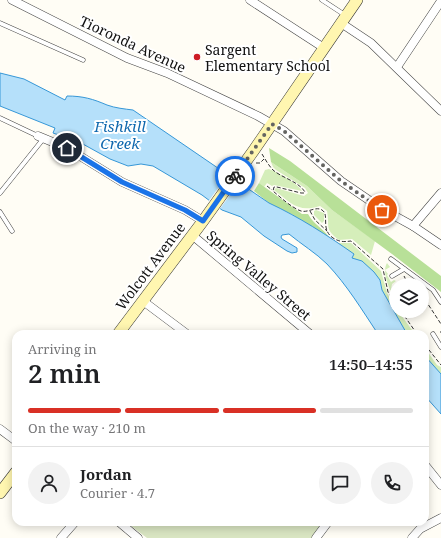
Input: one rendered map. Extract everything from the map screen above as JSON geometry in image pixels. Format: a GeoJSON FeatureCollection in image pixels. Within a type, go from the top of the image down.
{"type":"FeatureCollection","features":[{"type":"Feature","properties":{"kind":"main road","name":"Wolcott Avenue"},"geometry":{"type":"LineString","coordinates":[[121,330],[192,236],[236,174],[258,150],[270,128],[357,0]]}},
{"type":"Feature","properties":{"kind":"main road"},"geometry":{"type":"LineString","coordinates":[[0,493],[12,477]]}},
{"type":"Feature","properties":{"kind":"street","name":"Tioronda Avenue"},"geometry":{"type":"LineString","coordinates":[[12,0],[127,58],[167,73],[258,116],[270,128],[284,131],[341,181],[382,210],[413,226],[441,245]]}},
{"type":"Feature","properties":{"kind":"street"},"geometry":{"type":"LineString","coordinates":[[250,0],[324,48]]}},
{"type":"Feature","properties":{"kind":"street"},"geometry":{"type":"LineString","coordinates":[[397,67],[441,1]]}},
{"type":"Feature","properties":{"kind":"street"},"geometry":{"type":"LineString","coordinates":[[344,19],[397,67],[441,111]]}},
{"type":"Feature","properties":{"kind":"street"},"geometry":{"type":"LineString","coordinates":[[41,137],[67,148],[122,182],[205,218]]}},
{"type":"Feature","properties":{"kind":"street"},"geometry":{"type":"LineString","coordinates":[[413,226],[441,193]]}},
{"type":"Feature","properties":{"kind":"street","name":"Spring Valley Street"},"geometry":{"type":"LineString","coordinates":[[192,236],[305,330]]}},
{"type":"Feature","properties":{"kind":"street"},"geometry":{"type":"LineString","coordinates":[[142,301],[181,330]]}},
{"type":"Feature","properties":{"kind":"street"},"geometry":{"type":"LineString","coordinates":[[0,429],[12,438]]}},
{"type":"Feature","properties":{"kind":"street"},"geometry":{"type":"LineString","coordinates":[[429,470],[441,485]]}},
{"type":"Feature","properties":{"kind":"street"},"geometry":{"type":"LineString","coordinates":[[429,524],[441,518]]}},
{"type":"Feature","properties":{"kind":"street"},"geometry":{"type":"LineString","coordinates":[[62,538],[72,526]]}},
{"type":"Feature","properties":{"kind":"street"},"geometry":{"type":"LineString","coordinates":[[124,526],[138,538]]}},
{"type":"Feature","properties":{"kind":"street"},"geometry":{"type":"LineString","coordinates":[[316,538],[325,526]]}},
{"type":"Feature","properties":{"kind":"street"},"geometry":{"type":"LineString","coordinates":[[412,538],[420,529],[426,526]]}},
{"type":"Feature","properties":{"kind":"lane"},"geometry":{"type":"LineString","coordinates":[[322,0],[344,19]]}},
{"type":"Feature","properties":{"kind":"lane"},"geometry":{"type":"LineString","coordinates":[[0,23],[83,60]]}},
{"type":"Feature","properties":{"kind":"lane"},"geometry":{"type":"LineString","coordinates":[[0,118],[41,137],[0,193]]}},
{"type":"Feature","properties":{"kind":"lane"},"geometry":{"type":"LineString","coordinates":[[0,212],[12,231]]}},
{"type":"Feature","properties":{"kind":"lane"},"geometry":{"type":"LineString","coordinates":[[391,259],[433,290],[441,302]]}},
{"type":"Feature","properties":{"kind":"lane"},"geometry":{"type":"LineString","coordinates":[[392,276],[404,269]]}},
{"type":"Feature","properties":{"kind":"lane"},"geometry":{"type":"LineString","coordinates":[[433,334],[441,347]]}},
{"type":"Feature","properties":{"kind":"path"},"geometry":{"type":"LineString","coordinates":[[258,150],[274,170],[291,180],[305,192],[301,193],[277,187],[274,187],[273,191]]}},
{"type":"Feature","properties":{"kind":"path"},"geometry":{"type":"LineString","coordinates":[[252,163],[260,164],[264,159]]}},
{"type":"Feature","properties":{"kind":"path"},"geometry":{"type":"LineString","coordinates":[[267,186],[300,211],[317,209],[322,210],[325,213],[327,232]]}},
{"type":"Feature","properties":{"kind":"path"},"geometry":{"type":"LineString","coordinates":[[310,211],[315,220],[330,236],[338,241],[351,241],[383,269],[389,294]]}},
{"type":"Feature","properties":{"kind":"path"},"geometry":{"type":"LineString","coordinates":[[429,306],[441,324]]}},
{"type":"Feature","properties":{"kind":"path"},"geometry":{"type":"LineString","coordinates":[[406,318],[414,330]]}},
{"type":"Feature","properties":{"kind":"path"},"geometry":{"type":"LineString","coordinates":[[429,350],[441,365]]}},
{"type":"Feature","properties":{"kind":"green space"},"geometry":{"type":"Polygon","coordinates":[[[269,148],[290,161],[441,276],[441,292],[429,283],[429,278],[423,278],[332,210],[307,186],[271,162],[269,148]]]}},
{"type":"Feature","properties":{"kind":"green space"},"geometry":{"type":"Polygon","coordinates":[[[271,162],[307,186],[332,210],[375,241],[371,255],[352,239],[339,240],[334,236],[328,227],[327,211],[320,206],[306,208],[295,206],[274,190],[276,188],[304,196],[308,193],[305,188],[276,170],[271,162]]]}},
{"type":"Feature","properties":{"kind":"green space"},"geometry":{"type":"Polygon","coordinates":[[[269,169],[282,175],[302,191],[274,185],[272,186],[267,183],[264,187],[259,183],[265,170],[269,169]]]}},
{"type":"Feature","properties":{"kind":"green space"},"geometry":{"type":"Polygon","coordinates":[[[259,183],[302,214],[308,214],[329,237],[293,215],[269,203],[254,191],[259,183]]]}},
{"type":"Feature","properties":{"kind":"green space"},"geometry":{"type":"Polygon","coordinates":[[[316,210],[324,213],[324,221],[322,223],[314,215],[314,211],[316,210]]]}},
{"type":"Feature","properties":{"kind":"green space"},"geometry":{"type":"Polygon","coordinates":[[[338,243],[351,243],[381,271],[389,296],[389,302],[382,290],[380,280],[362,261],[352,258],[353,254],[338,243]]]}},
{"type":"Feature","properties":{"kind":"green space"},"geometry":{"type":"Polygon","coordinates":[[[387,263],[390,267],[385,270],[385,267],[387,263]]]}},
{"type":"Feature","properties":{"kind":"green space"},"geometry":{"type":"Polygon","coordinates":[[[385,270],[388,274],[389,286],[387,282],[385,270]]]}},
{"type":"Feature","properties":{"kind":"green space"},"geometry":{"type":"Polygon","coordinates":[[[398,318],[403,318],[412,330],[405,330],[398,318]]]}},
{"type":"Feature","properties":{"kind":"green space"},"geometry":{"type":"Polygon","coordinates":[[[429,354],[437,365],[441,367],[441,374],[429,360],[429,354]]]}},
{"type":"Feature","properties":{"kind":"green space"},"geometry":{"type":"Polygon","coordinates":[[[131,526],[325,526],[316,538],[147,538],[131,526]]]}},
{"type":"Feature","properties":{"kind":"water","name":"Fishkill Creek"},"geometry":{"type":"Polygon","coordinates":[[[0,73],[24,79],[65,100],[67,96],[83,97],[113,107],[133,110],[269,203],[313,227],[354,254],[352,258],[362,261],[380,280],[382,290],[389,302],[389,318],[398,318],[405,330],[375,330],[341,280],[327,264],[289,234],[282,235],[281,237],[297,248],[297,252],[292,253],[287,251],[264,236],[241,217],[222,210],[202,195],[153,166],[141,164],[128,166],[110,159],[81,143],[53,133],[55,128],[0,106],[0,73]]]}},
{"type":"Feature","properties":{"kind":"water"},"geometry":{"type":"Polygon","coordinates":[[[429,360],[441,374],[441,414],[429,400],[429,360]]]}},
{"type":"Feature","properties":{"kind":"pier"},"geometry":{"type":"Polygon","coordinates":[[[229,173],[241,180],[219,210],[208,202],[229,173]]]}},
{"type":"Feature","properties":{"kind":"way so far"},"geometry":{"type":"LineString","coordinates":[[235,176],[272,124],[284,131],[341,181],[382,210]]}},
{"type":"Feature","properties":{"kind":"place","name":"Sargent Elementary School"},"geometry":{"type":"Point","coordinates":[197,57]}},
{"type":"Feature","properties":{"kind":"route"},"geometry":{"type":"LineString","coordinates":[[67,148],[122,182],[185,210],[203,221],[235,176]]}}]}
